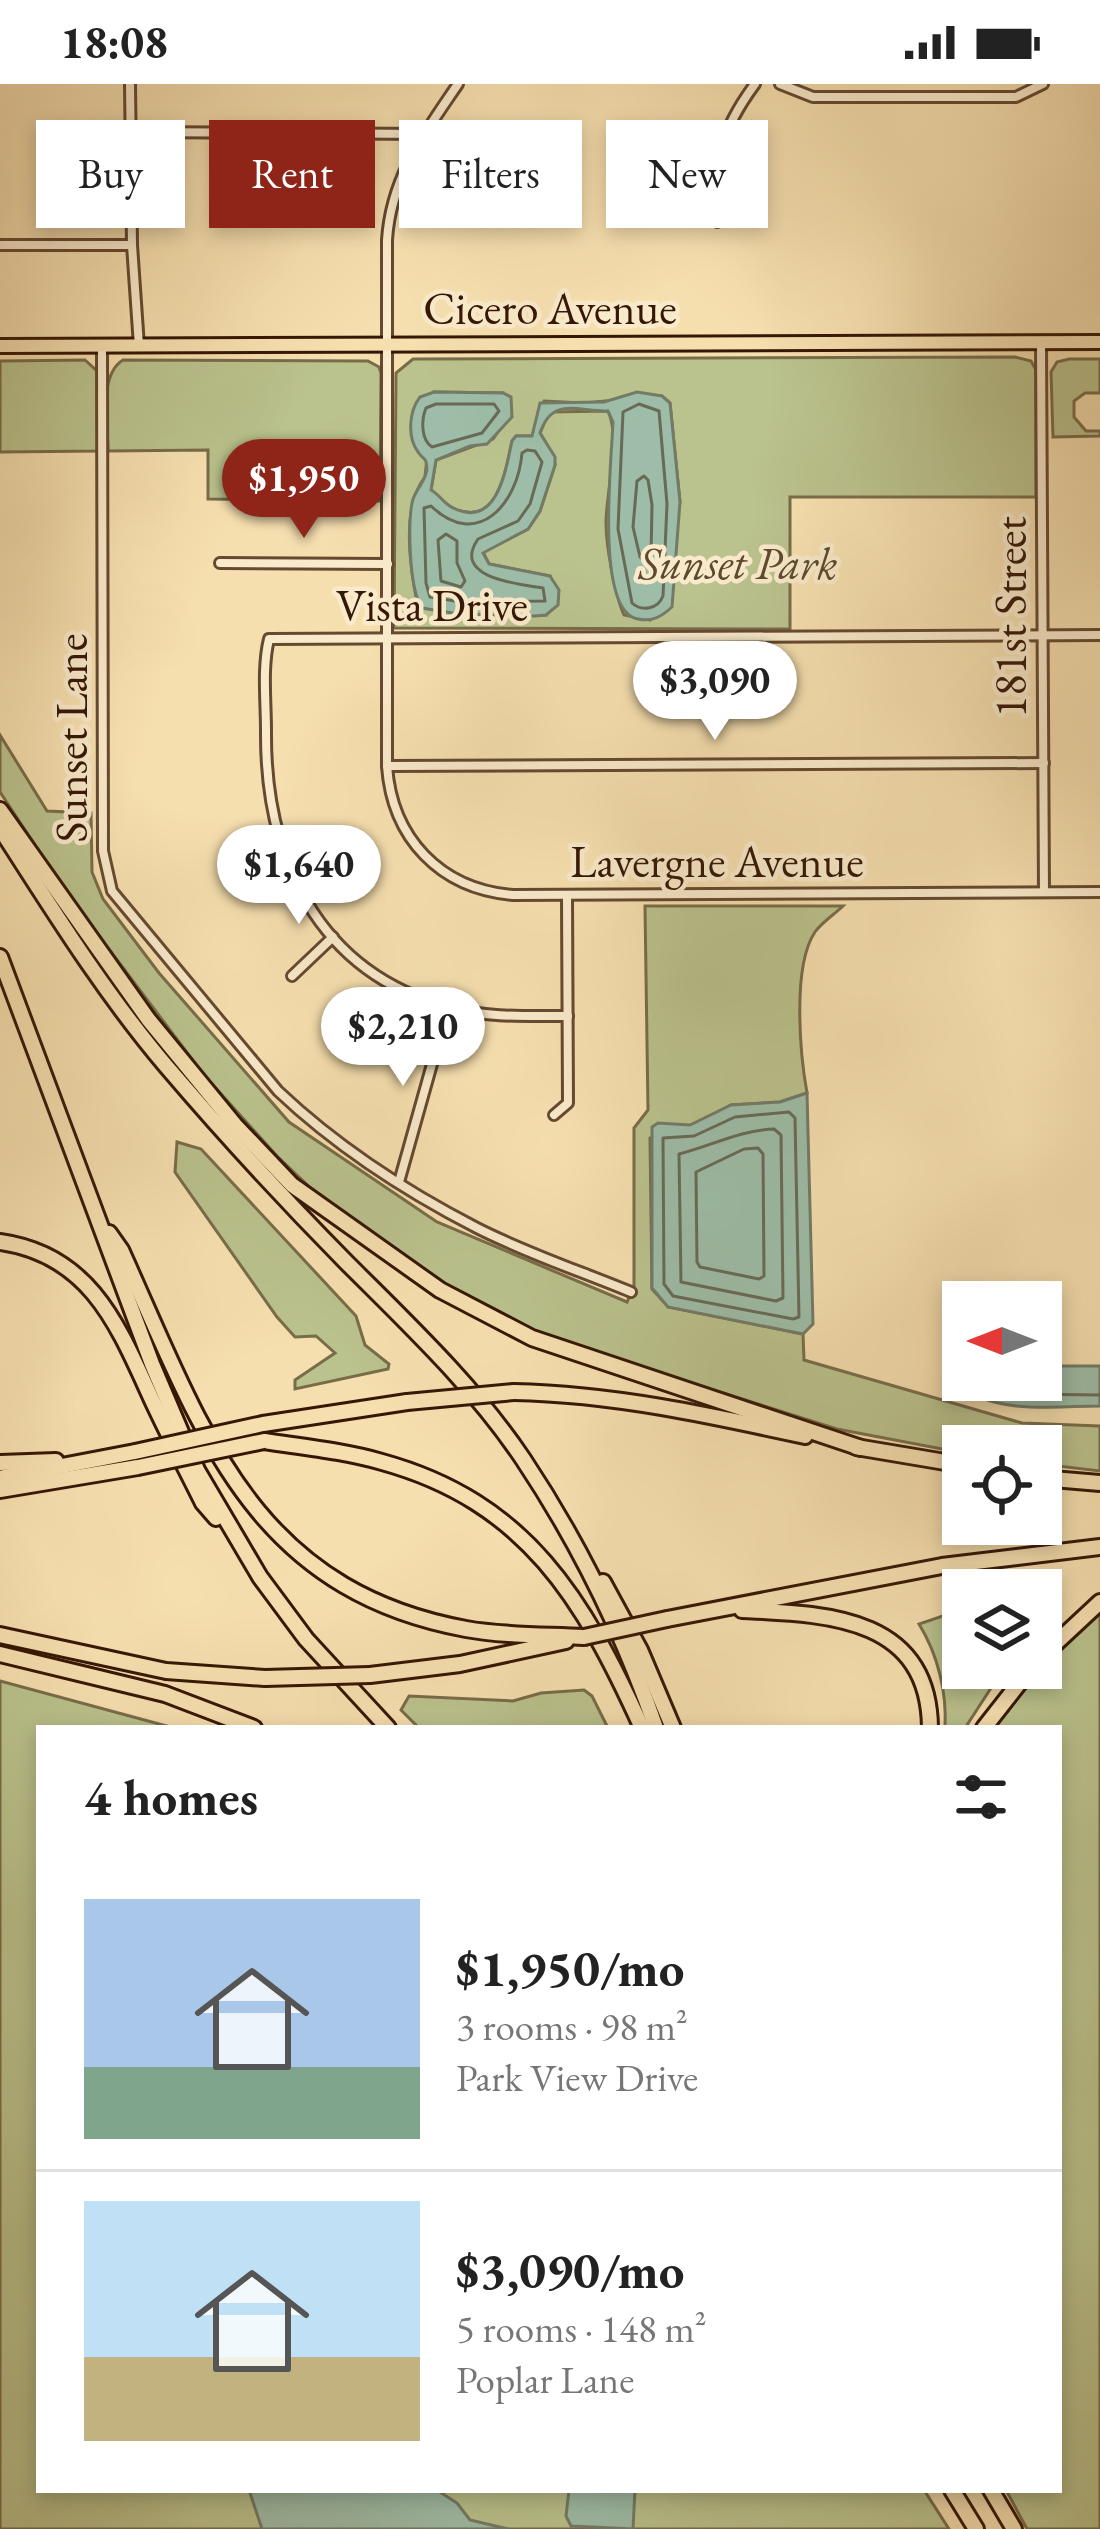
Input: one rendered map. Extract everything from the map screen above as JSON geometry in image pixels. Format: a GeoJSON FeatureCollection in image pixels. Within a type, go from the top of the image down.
{"type":"FeatureCollection","features":[{"type":"Feature","properties":{"kind":"highway"},"geometry":{"type":"LineString","coordinates":[[0,810],[148,1019],[235,1126],[292,1185],[440,1290],[532,1338],[861,1448]]}},
{"type":"Feature","properties":{"kind":"highway"},"geometry":{"type":"LineString","coordinates":[[0,828],[53,911],[165,1065],[306,1221],[444,1361],[521,1456],[616,1600],[672,1725]]}},
{"type":"Feature","properties":{"kind":"highway"},"geometry":{"type":"LineString","coordinates":[[0,957],[176,1424],[234,1537]]}},
{"type":"Feature","properties":{"kind":"highway"},"geometry":{"type":"LineString","coordinates":[[95,1214],[121,1250],[221,1464],[250,1506],[329,1575],[383,1604],[466,1629],[538,1640],[584,1637],[942,1566],[1100,1547]]}},
{"type":"Feature","properties":{"kind":"highway"},"geometry":{"type":"LineString","coordinates":[[0,1242],[58,1263],[107,1307],[203,1503],[234,1537],[306,1639],[385,1725]]}},
{"type":"Feature","properties":{"kind":"highway"},"geometry":{"type":"LineString","coordinates":[[0,1490],[406,1402],[514,1392],[572,1393],[695,1412],[942,1462]]}},
{"type":"Feature","properties":{"kind":"highway"},"geometry":{"type":"LineString","coordinates":[[264,1432],[385,1462],[460,1493],[496,1516],[545,1560],[588,1617],[641,1725]]}},
{"type":"Feature","properties":{"kind":"highway"},"geometry":{"type":"LineString","coordinates":[[0,1478],[97,1459]]}},
{"type":"Feature","properties":{"kind":"highway"},"geometry":{"type":"LineString","coordinates":[[0,1463],[137,1459]]}},
{"type":"Feature","properties":{"kind":"highway"},"geometry":{"type":"LineString","coordinates":[[1062,1480],[1100,1483]]}},
{"type":"Feature","properties":{"kind":"highway"},"geometry":{"type":"LineString","coordinates":[[579,1550],[635,1667],[655,1725]]}},
{"type":"Feature","properties":{"kind":"highway"},"geometry":{"type":"LineString","coordinates":[[1062,1637],[1100,1602]]}},
{"type":"Feature","properties":{"kind":"highway"},"geometry":{"type":"LineString","coordinates":[[719,1609],[822,1613],[881,1634],[915,1668],[930,1725]]}},
{"type":"Feature","properties":{"kind":"highway"},"geometry":{"type":"LineString","coordinates":[[0,1635],[166,1671],[266,1678],[370,1675],[460,1664],[538,1640]]}},
{"type":"Feature","properties":{"kind":"highway"},"geometry":{"type":"LineString","coordinates":[[0,1654],[165,1694],[246,1725]]}},
{"type":"Feature","properties":{"kind":"highway"},"geometry":{"type":"LineString","coordinates":[[986,1725],[1015,1689]]}},
{"type":"Feature","properties":{"kind":"highway"},"geometry":{"type":"LineString","coordinates":[[954,2493],[976,2529]]}},
{"type":"Feature","properties":{"kind":"highway"},"geometry":{"type":"LineString","coordinates":[[995,2493],[1014,2529]]}},
{"type":"Feature","properties":{"kind":"main road","name":"Cicero Avenue"},"geometry":{"type":"LineString","coordinates":[[0,346],[1100,342]]}},
{"type":"Feature","properties":{"kind":"street"},"geometry":{"type":"LineString","coordinates":[[130,84],[131,120]]}},
{"type":"Feature","properties":{"kind":"street","name":"Lavergne Avenue"},"geometry":{"type":"LineString","coordinates":[[434,120],[458,84]]}},
{"type":"Feature","properties":{"kind":"street"},"geometry":{"type":"LineString","coordinates":[[730,120],[755,84]]}},
{"type":"Feature","properties":{"kind":"street"},"geometry":{"type":"LineString","coordinates":[[780,84],[813,97],[1016,97],[1043,84]]}},
{"type":"Feature","properties":{"kind":"street"},"geometry":{"type":"LineString","coordinates":[[185,132],[399,134]]}},
{"type":"Feature","properties":{"kind":"street","name":"Lavergne Avenue"},"geometry":{"type":"LineString","coordinates":[[399,184],[390,202],[387,240],[387,766],[405,832],[440,871],[494,893],[567,896],[1100,892]]}},
{"type":"Feature","properties":{"kind":"street"},"geometry":{"type":"LineString","coordinates":[[132,228],[139,346]]}},
{"type":"Feature","properties":{"kind":"street"},"geometry":{"type":"LineString","coordinates":[[0,244],[132,245]]}},
{"type":"Feature","properties":{"kind":"street","name":"181st Street"},"geometry":{"type":"LineString","coordinates":[[1041,342],[1044,892]]}},
{"type":"Feature","properties":{"kind":"street","name":"Sunset Lane"},"geometry":{"type":"LineString","coordinates":[[102,346],[103,851],[116,898],[301,1113],[399,1182],[478,1228],[632,1292]]}},
{"type":"Feature","properties":{"kind":"street"},"geometry":{"type":"LineString","coordinates":[[220,562],[388,564]]}},
{"type":"Feature","properties":{"kind":"street","name":"Vista Drive"},"geometry":{"type":"LineString","coordinates":[[333,937],[298,889],[273,824],[266,774],[269,639],[1100,635]]}},
{"type":"Feature","properties":{"kind":"street"},"geometry":{"type":"LineString","coordinates":[[387,766],[1044,764]]}},
{"type":"Feature","properties":{"kind":"street"},"geometry":{"type":"LineString","coordinates":[[554,1115],[568,1102],[567,896]]}},
{"type":"Feature","properties":{"kind":"street"},"geometry":{"type":"LineString","coordinates":[[292,976],[333,937],[377,974],[448,1007],[503,1016],[568,1016]]}},
{"type":"Feature","properties":{"kind":"street"},"geometry":{"type":"LineString","coordinates":[[399,1182],[448,1007]]}},
{"type":"Feature","properties":{"kind":"green space","name":"Sunset Park"},"geometry":{"type":"Polygon","coordinates":[[[1015,357],[1031,361],[1036,370],[1036,497],[790,497],[790,629],[394,628],[396,373],[413,359],[1015,357]],[[434,392],[425,477],[410,521],[417,602],[459,614],[546,615],[550,576],[489,564],[483,552],[528,529],[540,511],[555,465],[540,433],[549,412],[608,411],[613,435],[606,523],[617,595],[624,615],[650,620],[680,502],[670,403],[662,396],[583,403],[544,401],[532,436],[516,436],[512,441],[503,480],[490,504],[468,513],[453,508],[431,490],[436,460],[493,439],[500,429],[503,393],[434,392]]]}},
{"type":"Feature","properties":{"kind":"green space"},"geometry":{"type":"Polygon","coordinates":[[[1100,359],[1100,393],[1085,393],[1074,401],[1074,417],[1086,431],[1100,431],[1100,436],[1053,437],[1051,372],[1057,362],[1100,359]]]}},
{"type":"Feature","properties":{"kind":"green space"},"geometry":{"type":"Polygon","coordinates":[[[85,360],[98,372],[98,451],[0,452],[0,361],[85,360]]]}},
{"type":"Feature","properties":{"kind":"green space"},"geometry":{"type":"Polygon","coordinates":[[[123,360],[368,361],[379,367],[380,501],[208,499],[208,450],[108,451],[107,389],[115,367],[123,360]]]}},
{"type":"Feature","properties":{"kind":"green space"},"geometry":{"type":"Polygon","coordinates":[[[0,735],[47,811],[91,813],[92,872],[103,899],[159,973],[289,1122],[437,1222],[627,1302],[634,1286],[634,1128],[648,1110],[645,906],[843,906],[815,932],[803,966],[800,1034],[807,1093],[780,1102],[731,1105],[703,1121],[650,1138],[652,1289],[668,1307],[803,1334],[804,1360],[1022,1423],[1100,1426],[1100,1471],[1062,1466],[1062,1425],[942,1425],[942,1449],[837,1429],[533,1333],[434,1282],[319,1196],[204,1075],[68,895],[0,792],[0,735]]]}},
{"type":"Feature","properties":{"kind":"green space"},"geometry":{"type":"Polygon","coordinates":[[[177,1142],[201,1149],[356,1316],[365,1345],[389,1364],[388,1369],[295,1389],[295,1380],[335,1353],[316,1336],[295,1337],[277,1317],[175,1172],[177,1142]]]}},
{"type":"Feature","properties":{"kind":"green space"},"geometry":{"type":"Polygon","coordinates":[[[1100,1612],[1100,2529],[1027,2529],[1008,2493],[1062,2493],[1062,1725],[996,1725],[1025,1689],[1062,1689],[1062,1644],[1100,1612]]]}},
{"type":"Feature","properties":{"kind":"green space"},"geometry":{"type":"Polygon","coordinates":[[[942,1616],[942,1688],[940,1674],[919,1624],[942,1616]]]}},
{"type":"Feature","properties":{"kind":"green space"},"geometry":{"type":"Polygon","coordinates":[[[0,1681],[163,1725],[36,1725],[36,2493],[926,2493],[949,2529],[0,2529],[0,1681]]]}},
{"type":"Feature","properties":{"kind":"green space"},"geometry":{"type":"Polygon","coordinates":[[[942,1689],[990,1689],[967,1725],[945,1725],[942,1689]]]}},
{"type":"Feature","properties":{"kind":"green space"},"geometry":{"type":"Polygon","coordinates":[[[584,1690],[606,1725],[416,1725],[401,1710],[409,1696],[513,1701],[541,1693],[584,1690]]]}},
{"type":"Feature","properties":{"kind":"water"},"geometry":{"type":"Polygon","coordinates":[[[434,392],[511,397],[512,417],[487,444],[436,460],[431,490],[468,513],[490,504],[512,441],[516,436],[532,436],[540,403],[604,402],[637,392],[662,396],[670,403],[680,502],[672,607],[648,620],[624,610],[610,563],[613,422],[608,411],[566,408],[551,414],[540,433],[555,465],[540,511],[528,529],[483,553],[489,564],[550,576],[559,590],[558,605],[546,615],[535,616],[422,608],[412,572],[410,526],[413,498],[427,468],[414,446],[411,424],[420,397],[434,392]]]}},
{"type":"Feature","properties":{"kind":"water"},"geometry":{"type":"Polygon","coordinates":[[[807,1093],[813,1324],[803,1334],[668,1307],[652,1288],[652,1127],[658,1123],[690,1125],[731,1105],[780,1102],[807,1093]]]}},
{"type":"Feature","properties":{"kind":"water"},"geometry":{"type":"Polygon","coordinates":[[[1062,1366],[1100,1366],[1100,1406],[992,1401],[1062,1401],[1062,1366]]]}},
{"type":"Feature","properties":{"kind":"water"},"geometry":{"type":"Polygon","coordinates":[[[250,2493],[442,2493],[470,2520],[508,2529],[262,2529],[250,2493]]]}},
{"type":"Feature","properties":{"kind":"water"},"geometry":{"type":"Polygon","coordinates":[[[569,2493],[635,2493],[633,2529],[571,2526],[566,2516],[569,2493]]]}}]}
